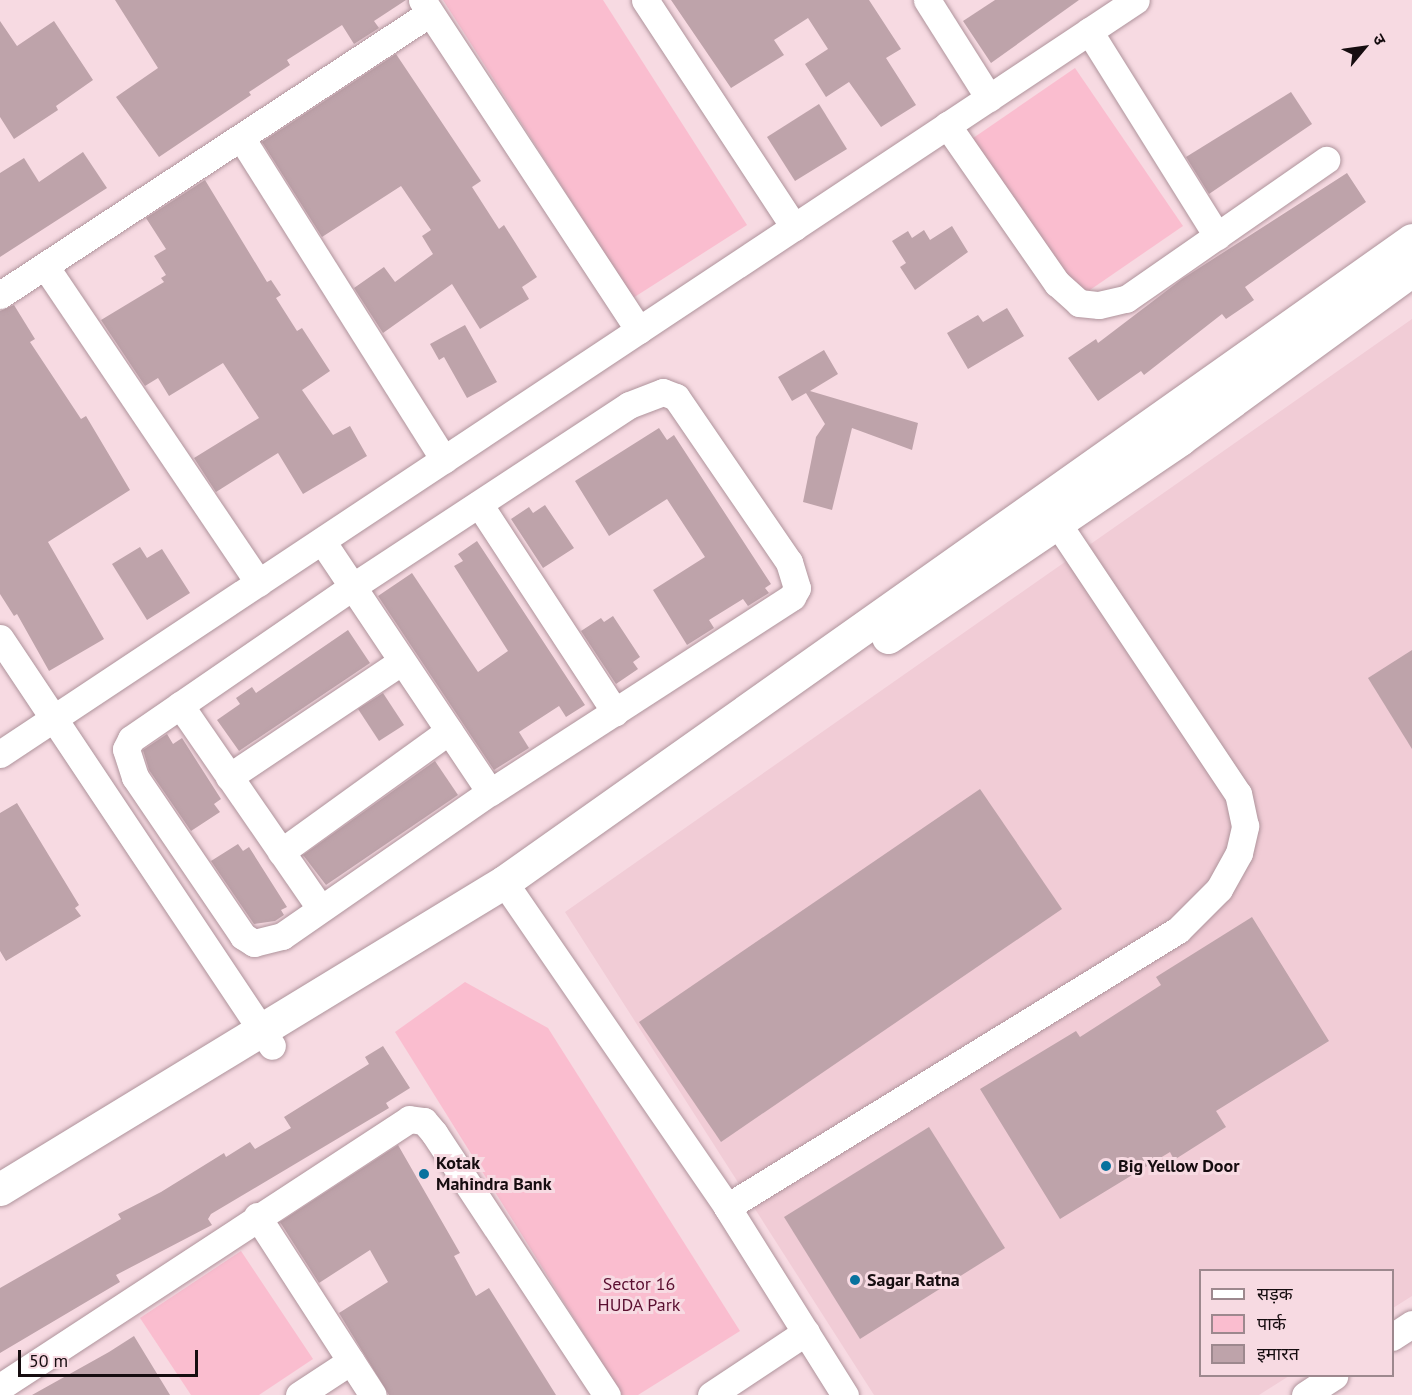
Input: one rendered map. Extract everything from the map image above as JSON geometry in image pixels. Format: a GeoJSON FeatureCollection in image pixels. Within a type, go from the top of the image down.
{"type":"FeatureCollection","features":[{"type":"Feature","properties":{"kind":"street"},"geometry":{"type":"LineString","coordinates":[[645,0],[794,227]]}},
{"type":"Feature","properties":{"kind":"street"},"geometry":{"type":"LineString","coordinates":[[927,0],[989,98]]}},
{"type":"Feature","properties":{"kind":"street"},"geometry":{"type":"LineString","coordinates":[[0,754],[1136,0]]}},
{"type":"Feature","properties":{"kind":"street"},"geometry":{"type":"LineString","coordinates":[[0,295],[242,139],[426,6],[639,330]]}},
{"type":"Feature","properties":{"kind":"street"},"geometry":{"type":"LineString","coordinates":[[1089,31],[1217,236]]}},
{"type":"Feature","properties":{"kind":"street"},"geometry":{"type":"LineString","coordinates":[[947,125],[1057,283],[1079,303],[1100,305],[1126,299],[1326,160]]}},
{"type":"Feature","properties":{"kind":"street"},"geometry":{"type":"LineString","coordinates":[[242,139],[444,460]]}},
{"type":"Feature","properties":{"kind":"street"},"geometry":{"type":"LineString","coordinates":[[0,1209],[268,1038],[509,890],[779,710],[1050,512],[1412,240]]}},
{"type":"Feature","properties":{"kind":"street"},"geometry":{"type":"LineString","coordinates":[[45,266],[259,583]]}},
{"type":"Feature","properties":{"kind":"street"},"geometry":{"type":"LineString","coordinates":[[1050,512],[1412,270]]}},
{"type":"Feature","properties":{"kind":"street"},"geometry":{"type":"LineString","coordinates":[[663,392],[676,397],[789,562],[797,588],[792,597],[490,792],[320,908],[267,942],[254,943],[243,936],[128,762],[126,749],[131,739],[352,587],[629,405],[663,392]]}},
{"type":"Feature","properties":{"kind":"street"},"geometry":{"type":"LineString","coordinates":[[479,504],[615,712]]}},
{"type":"Feature","properties":{"kind":"street"},"geometry":{"type":"LineString","coordinates":[[727,1207],[1178,930],[1219,889],[1239,853],[1245,826],[1238,794],[1050,512]]}},
{"type":"Feature","properties":{"kind":"street"},"geometry":{"type":"LineString","coordinates":[[322,541],[490,792]]}},
{"type":"Feature","properties":{"kind":"street"},"geometry":{"type":"LineString","coordinates":[[0,638],[268,1038]]}},
{"type":"Feature","properties":{"kind":"street"},"geometry":{"type":"LineString","coordinates":[[229,777],[402,661]]}},
{"type":"Feature","properties":{"kind":"street"},"geometry":{"type":"LineString","coordinates":[[180,705],[320,908]]}},
{"type":"Feature","properties":{"kind":"street"},"geometry":{"type":"LineString","coordinates":[[281,852],[449,731]]}},
{"type":"Feature","properties":{"kind":"street"},"geometry":{"type":"LineString","coordinates":[[509,890],[727,1207],[845,1395]]}},
{"type":"Feature","properties":{"kind":"street"},"geometry":{"type":"LineString","coordinates":[[0,1189],[268,1038]]}},
{"type":"Feature","properties":{"kind":"street"},"geometry":{"type":"LineString","coordinates":[[0,1387],[395,1124],[409,1119],[424,1121],[607,1395]]}},
{"type":"Feature","properties":{"kind":"street"},"geometry":{"type":"LineString","coordinates":[[257,1216],[373,1395]]}},
{"type":"Feature","properties":{"kind":"street"},"geometry":{"type":"LineString","coordinates":[[1394,1336],[1412,1324]]}},
{"type":"Feature","properties":{"kind":"street"},"geometry":{"type":"LineString","coordinates":[[717,1394],[806,1332]]}},
{"type":"Feature","properties":{"kind":"street"},"geometry":{"type":"LineString","coordinates":[[299,1395],[351,1361]]}},
{"type":"Feature","properties":{"kind":"street"},"geometry":{"type":"LineString","coordinates":[[1305,1395],[1332,1377]]}},
{"type":"Feature","properties":{"kind":"shaded area"},"geometry":{"type":"Polygon","coordinates":[[[1412,319],[1412,1296],[1394,1307],[1394,1269],[1199,1269],[1199,1377],[1287,1377],[1259,1395],[874,1395],[565,912],[1412,319]]]}},
{"type":"Feature","properties":{"kind":"green space"},"geometry":{"type":"Polygon","coordinates":[[[443,0],[603,0],[747,225],[633,298],[443,0]]]}},
{"type":"Feature","properties":{"kind":"green space"},"geometry":{"type":"Polygon","coordinates":[[[1075,68],[1183,226],[1071,303],[963,145],[1075,68]]]}},
{"type":"Feature","properties":{"kind":"green space","name":"Sector 16 HUDA Park"},"geometry":{"type":"Polygon","coordinates":[[[465,982],[548,1028],[740,1331],[638,1395],[622,1395],[395,1032],[465,982]]]}},
{"type":"Feature","properties":{"kind":"green space"},"geometry":{"type":"Polygon","coordinates":[[[241,1251],[313,1359],[259,1395],[191,1395],[140,1318],[241,1251]]]}},
{"type":"Feature","properties":{"kind":"building"},"geometry":{"type":"Polygon","coordinates":[[[115,0],[406,0],[374,21],[379,28],[354,44],[342,25],[287,60],[290,65],[249,92],[251,95],[159,157],[116,97],[158,68],[115,0]]]}},
{"type":"Feature","properties":{"kind":"building"},"geometry":{"type":"Polygon","coordinates":[[[671,0],[869,0],[901,49],[886,58],[916,105],[881,127],[849,82],[826,97],[805,64],[828,49],[808,18],[774,40],[784,55],[731,88],[671,0]]]}},
{"type":"Feature","properties":{"kind":"building"},"geometry":{"type":"Polygon","coordinates":[[[995,0],[1079,0],[991,63],[963,21],[995,0]]]}},
{"type":"Feature","properties":{"kind":"building"},"geometry":{"type":"Polygon","coordinates":[[[0,21],[17,46],[54,21],[93,80],[56,106],[58,110],[14,139],[0,117],[0,21]]]}},
{"type":"Feature","properties":{"kind":"building"},"geometry":{"type":"Polygon","coordinates":[[[396,54],[481,181],[472,187],[499,229],[504,225],[537,277],[522,287],[529,299],[480,329],[452,284],[383,333],[354,288],[384,267],[395,282],[433,254],[422,236],[431,230],[401,186],[322,237],[262,142],[396,54]]]}},
{"type":"Feature","properties":{"kind":"building"},"geometry":{"type":"Polygon","coordinates":[[[1291,92],[1312,124],[1209,194],[1186,157],[1291,92]]]}},
{"type":"Feature","properties":{"kind":"building"},"geometry":{"type":"Polygon","coordinates":[[[819,104],[847,149],[795,181],[767,137],[819,104]]]}},
{"type":"Feature","properties":{"kind":"building"},"geometry":{"type":"Polygon","coordinates":[[[83,152],[107,188],[0,257],[0,173],[24,158],[39,182],[83,152]]]}},
{"type":"Feature","properties":{"kind":"building"},"geometry":{"type":"Polygon","coordinates":[[[1347,173],[1366,202],[1245,287],[1254,300],[1226,319],[1222,314],[1144,375],[1141,371],[1098,401],[1068,358],[1096,339],[1098,343],[1182,279],[1347,173]]]}},
{"type":"Feature","properties":{"kind":"building"},"geometry":{"type":"Polygon","coordinates":[[[205,180],[267,282],[271,280],[281,295],[276,298],[297,331],[302,328],[330,371],[302,390],[333,435],[350,426],[367,456],[303,494],[278,453],[216,492],[194,458],[259,418],[223,363],[169,396],[158,378],[145,386],[101,320],[164,282],[161,278],[166,275],[154,256],[166,249],[146,218],[205,180]]]}},
{"type":"Feature","properties":{"kind":"building"},"geometry":{"type":"Polygon","coordinates":[[[952,226],[968,252],[915,290],[900,267],[906,263],[892,241],[908,231],[912,238],[924,230],[930,240],[952,226]]]}},
{"type":"Feature","properties":{"kind":"building"},"geometry":{"type":"Polygon","coordinates":[[[14,305],[35,339],[30,342],[81,419],[86,416],[130,490],[48,542],[104,639],[49,671],[17,614],[14,616],[0,594],[0,311],[14,305]]]}},
{"type":"Feature","properties":{"kind":"building"},"geometry":{"type":"Polygon","coordinates":[[[1007,308],[1024,336],[968,369],[947,333],[978,315],[983,322],[1007,308]]]}},
{"type":"Feature","properties":{"kind":"building"},"geometry":{"type":"Polygon","coordinates":[[[465,325],[497,382],[467,398],[444,357],[439,360],[430,344],[465,325]]]}},
{"type":"Feature","properties":{"kind":"building"},"geometry":{"type":"Polygon","coordinates":[[[824,350],[838,374],[810,391],[918,423],[912,450],[852,428],[832,510],[803,502],[816,437],[825,424],[806,393],[792,401],[778,377],[824,350]]]}},
{"type":"Feature","properties":{"kind":"building"},"geometry":{"type":"Polygon","coordinates":[[[659,428],[667,440],[674,435],[771,584],[765,588],[769,593],[748,606],[743,599],[709,620],[714,628],[687,645],[653,590],[705,557],[667,499],[609,536],[575,481],[659,428]]]}},
{"type":"Feature","properties":{"kind":"building"},"geometry":{"type":"Polygon","coordinates":[[[545,505],[574,548],[543,568],[511,519],[529,507],[533,513],[545,505]]]}},
{"type":"Feature","properties":{"kind":"building"},"geometry":{"type":"Polygon","coordinates":[[[477,541],[585,705],[566,717],[559,706],[519,732],[529,748],[494,770],[378,596],[412,573],[478,672],[508,651],[454,566],[463,561],[458,554],[477,541]]]}},
{"type":"Feature","properties":{"kind":"building"},"geometry":{"type":"Polygon","coordinates":[[[140,547],[147,558],[162,549],[190,593],[147,620],[112,564],[140,547]]]}},
{"type":"Feature","properties":{"kind":"building"},"geometry":{"type":"Polygon","coordinates":[[[613,616],[640,657],[633,662],[638,669],[616,684],[581,631],[601,618],[604,622],[613,616]]]}},
{"type":"Feature","properties":{"kind":"building"},"geometry":{"type":"Polygon","coordinates":[[[348,630],[370,663],[239,751],[217,720],[240,704],[236,698],[252,687],[256,693],[348,630]]]}},
{"type":"Feature","properties":{"kind":"building"},"geometry":{"type":"Polygon","coordinates":[[[1412,650],[1412,749],[1368,678],[1412,650]]]}},
{"type":"Feature","properties":{"kind":"building"},"geometry":{"type":"Polygon","coordinates":[[[383,693],[404,725],[379,741],[358,709],[383,693]]]}},
{"type":"Feature","properties":{"kind":"building"},"geometry":{"type":"Polygon","coordinates":[[[167,734],[173,744],[182,738],[221,799],[214,804],[220,812],[191,831],[149,770],[143,750],[167,734]]]}},
{"type":"Feature","properties":{"kind":"building"},"geometry":{"type":"Polygon","coordinates":[[[435,761],[458,795],[326,885],[303,855],[435,761]]]}},
{"type":"Feature","properties":{"kind":"building"},"geometry":{"type":"Polygon","coordinates":[[[980,789],[1062,909],[721,1142],[639,1022],[980,789]]]}},
{"type":"Feature","properties":{"kind":"building"},"geometry":{"type":"Polygon","coordinates":[[[17,803],[79,905],[75,908],[81,916],[6,961],[0,951],[0,813],[17,803]]]}},
{"type":"Feature","properties":{"kind":"building"},"geometry":{"type":"Polygon","coordinates":[[[238,844],[243,851],[249,847],[287,907],[281,910],[284,915],[275,921],[254,924],[211,861],[238,844]]]}},
{"type":"Feature","properties":{"kind":"building"},"geometry":{"type":"Polygon","coordinates":[[[1252,917],[1329,1041],[1216,1111],[1226,1127],[1174,1160],[1170,1152],[1060,1219],[980,1089],[1076,1031],[1080,1037],[1161,985],[1156,977],[1252,917]]]}},
{"type":"Feature","properties":{"kind":"building"},"geometry":{"type":"Polygon","coordinates":[[[383,1046],[410,1088],[386,1103],[389,1108],[211,1214],[208,1219],[212,1225],[116,1275],[120,1282],[0,1353],[0,1288],[121,1219],[118,1214],[161,1192],[224,1153],[226,1157],[250,1142],[255,1149],[291,1128],[284,1117],[369,1064],[365,1057],[383,1046]]]}},
{"type":"Feature","properties":{"kind":"building"},"geometry":{"type":"Polygon","coordinates":[[[929,1127],[1005,1248],[860,1339],[784,1217],[929,1127]]]}},
{"type":"Feature","properties":{"kind":"building"},"geometry":{"type":"Polygon","coordinates":[[[398,1145],[460,1253],[454,1256],[476,1296],[489,1288],[556,1395],[389,1395],[339,1313],[388,1282],[370,1250],[319,1283],[280,1222],[398,1145]]]}},
{"type":"Feature","properties":{"kind":"building"},"geometry":{"type":"Polygon","coordinates":[[[134,1336],[170,1395],[32,1395],[109,1352],[134,1336]]]}},
{"type":"Feature","properties":{"kind":"place","name":"Big Yellow Door"},"geometry":{"type":"Point","coordinates":[1106,1166]}},
{"type":"Feature","properties":{"kind":"place","name":"Kotak Mahindra Bank"},"geometry":{"type":"Point","coordinates":[424,1174]}},
{"type":"Feature","properties":{"kind":"place","name":"Sagar Ratna"},"geometry":{"type":"Point","coordinates":[855,1280]}}]}
